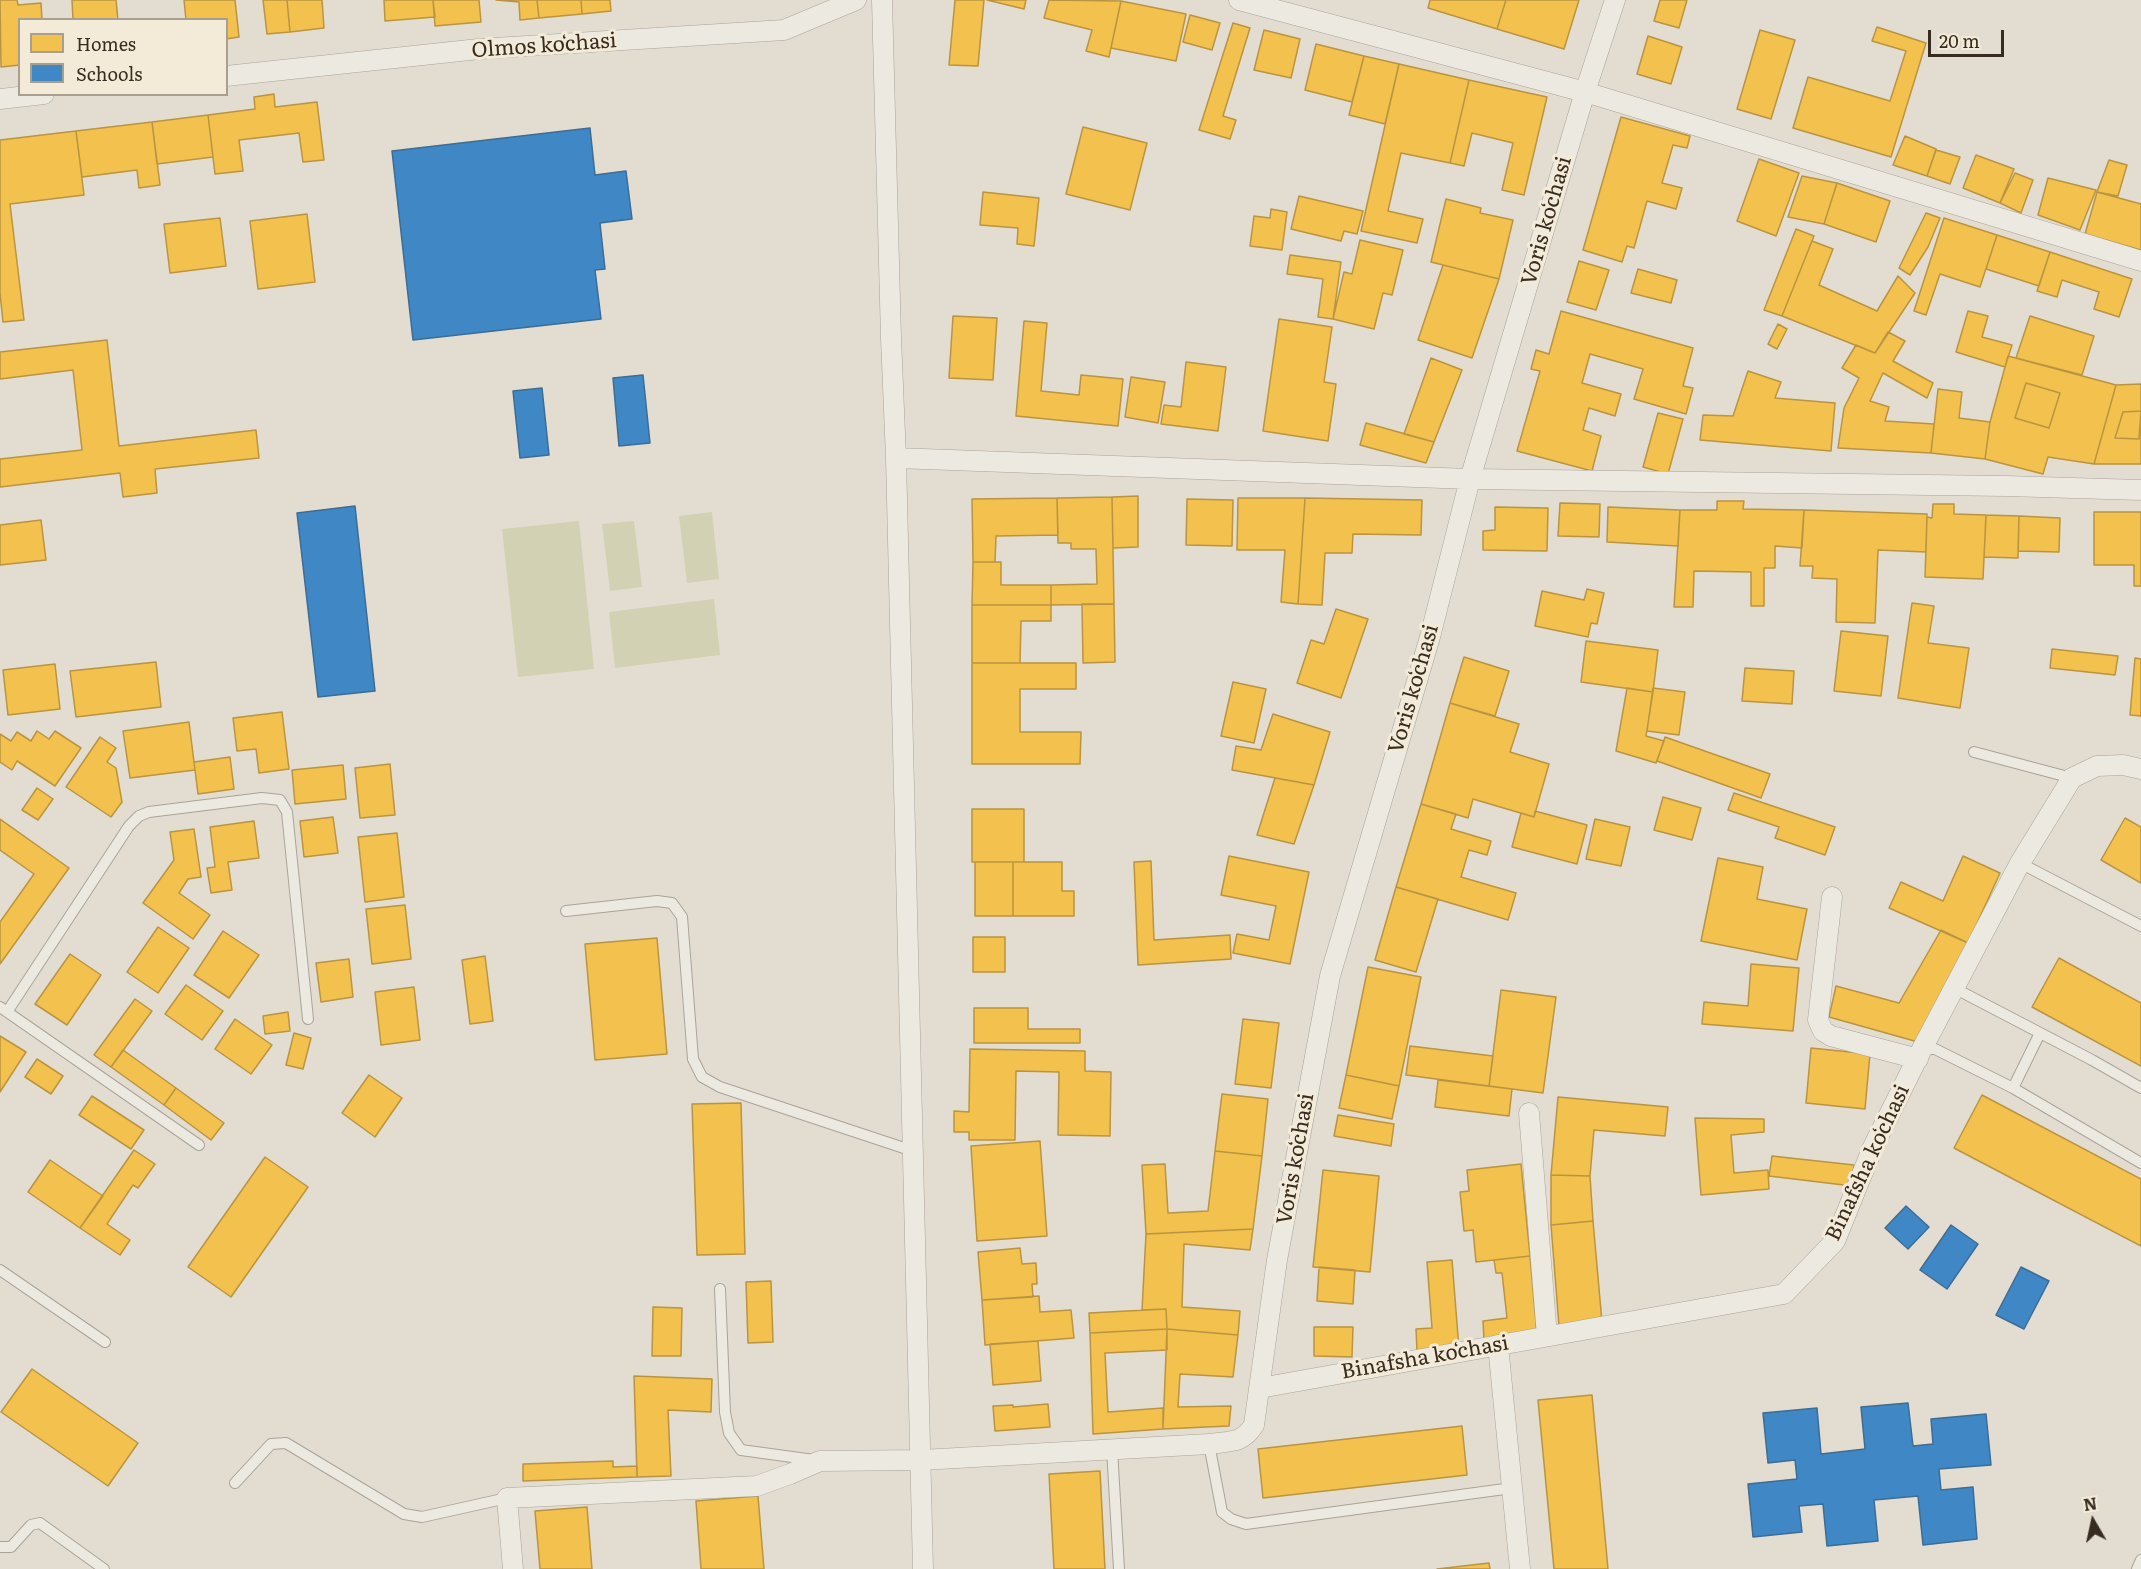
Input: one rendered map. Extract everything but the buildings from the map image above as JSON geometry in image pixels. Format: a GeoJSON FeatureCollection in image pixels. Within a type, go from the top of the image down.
{"type":"FeatureCollection","features":[{"type":"Feature","properties":{"kind":"street","name":"Olmos koʻchasi"},"geometry":{"type":"LineString","coordinates":[[228,76],[479,50],[784,30],[856,0]]}},
{"type":"Feature","properties":{"kind":"street"},"geometry":{"type":"LineString","coordinates":[[882,0],[896,458],[923,1569]]}},
{"type":"Feature","properties":{"kind":"street"},"geometry":{"type":"LineString","coordinates":[[1239,0],[1585,92],[2141,261]]}},
{"type":"Feature","properties":{"kind":"street","name":"Voris koʻchasi"},"geometry":{"type":"LineString","coordinates":[[1209,1444],[1239,1440],[1248,1434],[1254,1425],[1277,1260],[1330,976],[1430,637],[1470,479],[1585,92],[1615,0]]}},
{"type":"Feature","properties":{"kind":"street"},"geometry":{"type":"LineString","coordinates":[[0,99],[26,96]]}},
{"type":"Feature","properties":{"kind":"street"},"geometry":{"type":"LineString","coordinates":[[896,458],[1470,479],[2141,490]]}},
{"type":"Feature","properties":{"kind":"street"},"geometry":{"type":"LineString","coordinates":[[2072,778],[2097,766],[2123,765],[2141,769]]}},
{"type":"Feature","properties":{"kind":"street","name":"Binafsha koʻchasi"},"geometry":{"type":"LineString","coordinates":[[1260,1388],[1784,1294],[1835,1241],[1873,1147],[1920,1054],[2020,863],[2072,778]]}},
{"type":"Feature","properties":{"kind":"street"},"geometry":{"type":"LineString","coordinates":[[1832,897],[1818,1020],[1823,1031],[1831,1036],[1920,1054]]}},
{"type":"Feature","properties":{"kind":"street"},"geometry":{"type":"LineString","coordinates":[[1529,1113],[1547,1336]]}},
{"type":"Feature","properties":{"kind":"street"},"geometry":{"type":"LineString","coordinates":[[1498,1345],[1520,1569]]}},
{"type":"Feature","properties":{"kind":"street"},"geometry":{"type":"LineString","coordinates":[[513,1569],[507,1498],[757,1486],[820,1461],[921,1460],[1209,1444]]}},
{"type":"Feature","properties":{"kind":"lane"},"geometry":{"type":"LineString","coordinates":[[1974,752],[2072,778]]}},
{"type":"Feature","properties":{"kind":"lane"},"geometry":{"type":"LineString","coordinates":[[199,1145],[3,1010],[129,826],[139,816],[149,812],[262,798],[280,800],[287,812],[308,1019]]}},
{"type":"Feature","properties":{"kind":"lane"},"geometry":{"type":"LineString","coordinates":[[2020,863],[2141,926]]}},
{"type":"Feature","properties":{"kind":"lane"},"geometry":{"type":"LineString","coordinates":[[566,911],[657,901],[672,903],[682,917],[693,1059],[702,1077],[720,1087],[913,1151]]}},
{"type":"Feature","properties":{"kind":"lane"},"geometry":{"type":"LineString","coordinates":[[1954,988],[2141,1088]]}},
{"type":"Feature","properties":{"kind":"lane"},"geometry":{"type":"LineString","coordinates":[[2013,1088],[2040,1033]]}},
{"type":"Feature","properties":{"kind":"lane"},"geometry":{"type":"LineString","coordinates":[[1920,1054],[1935,1048],[2013,1088],[2141,1163]]}},
{"type":"Feature","properties":{"kind":"lane"},"geometry":{"type":"LineString","coordinates":[[0,1270],[105,1342]]}},
{"type":"Feature","properties":{"kind":"lane"},"geometry":{"type":"LineString","coordinates":[[720,1289],[725,1412],[729,1433],[741,1450],[820,1461]]}},
{"type":"Feature","properties":{"kind":"lane"},"geometry":{"type":"LineString","coordinates":[[235,1483],[271,1444],[286,1443],[404,1514],[422,1517],[507,1498]]}},
{"type":"Feature","properties":{"kind":"lane"},"geometry":{"type":"LineString","coordinates":[[1209,1444],[1222,1512],[1231,1519],[1246,1524],[1512,1488]]}},
{"type":"Feature","properties":{"kind":"lane"},"geometry":{"type":"LineString","coordinates":[[1113,1449],[1119,1569]]}},
{"type":"Feature","properties":{"kind":"lane"},"geometry":{"type":"LineString","coordinates":[[0,1547],[11,1547],[30,1525],[40,1523],[105,1569]]}},
{"type":"Feature","properties":{"kind":"lane"},"geometry":{"type":"LineString","coordinates":[[2137,1569],[2141,1560]]}},
{"type":"Feature","properties":{"kind":"green space"},"geometry":{"type":"Polygon","coordinates":[[[712,512],[719,579],[687,583],[679,516],[712,512]]]}},
{"type":"Feature","properties":{"kind":"green space"},"geometry":{"type":"Polygon","coordinates":[[[579,521],[594,669],[518,677],[502,529],[579,521]]]}},
{"type":"Feature","properties":{"kind":"green space"},"geometry":{"type":"Polygon","coordinates":[[[634,521],[642,587],[610,591],[602,524],[634,521]]]}},
{"type":"Feature","properties":{"kind":"green space"},"geometry":{"type":"Polygon","coordinates":[[[714,599],[720,655],[615,668],[609,612],[714,599]]]}}]}
